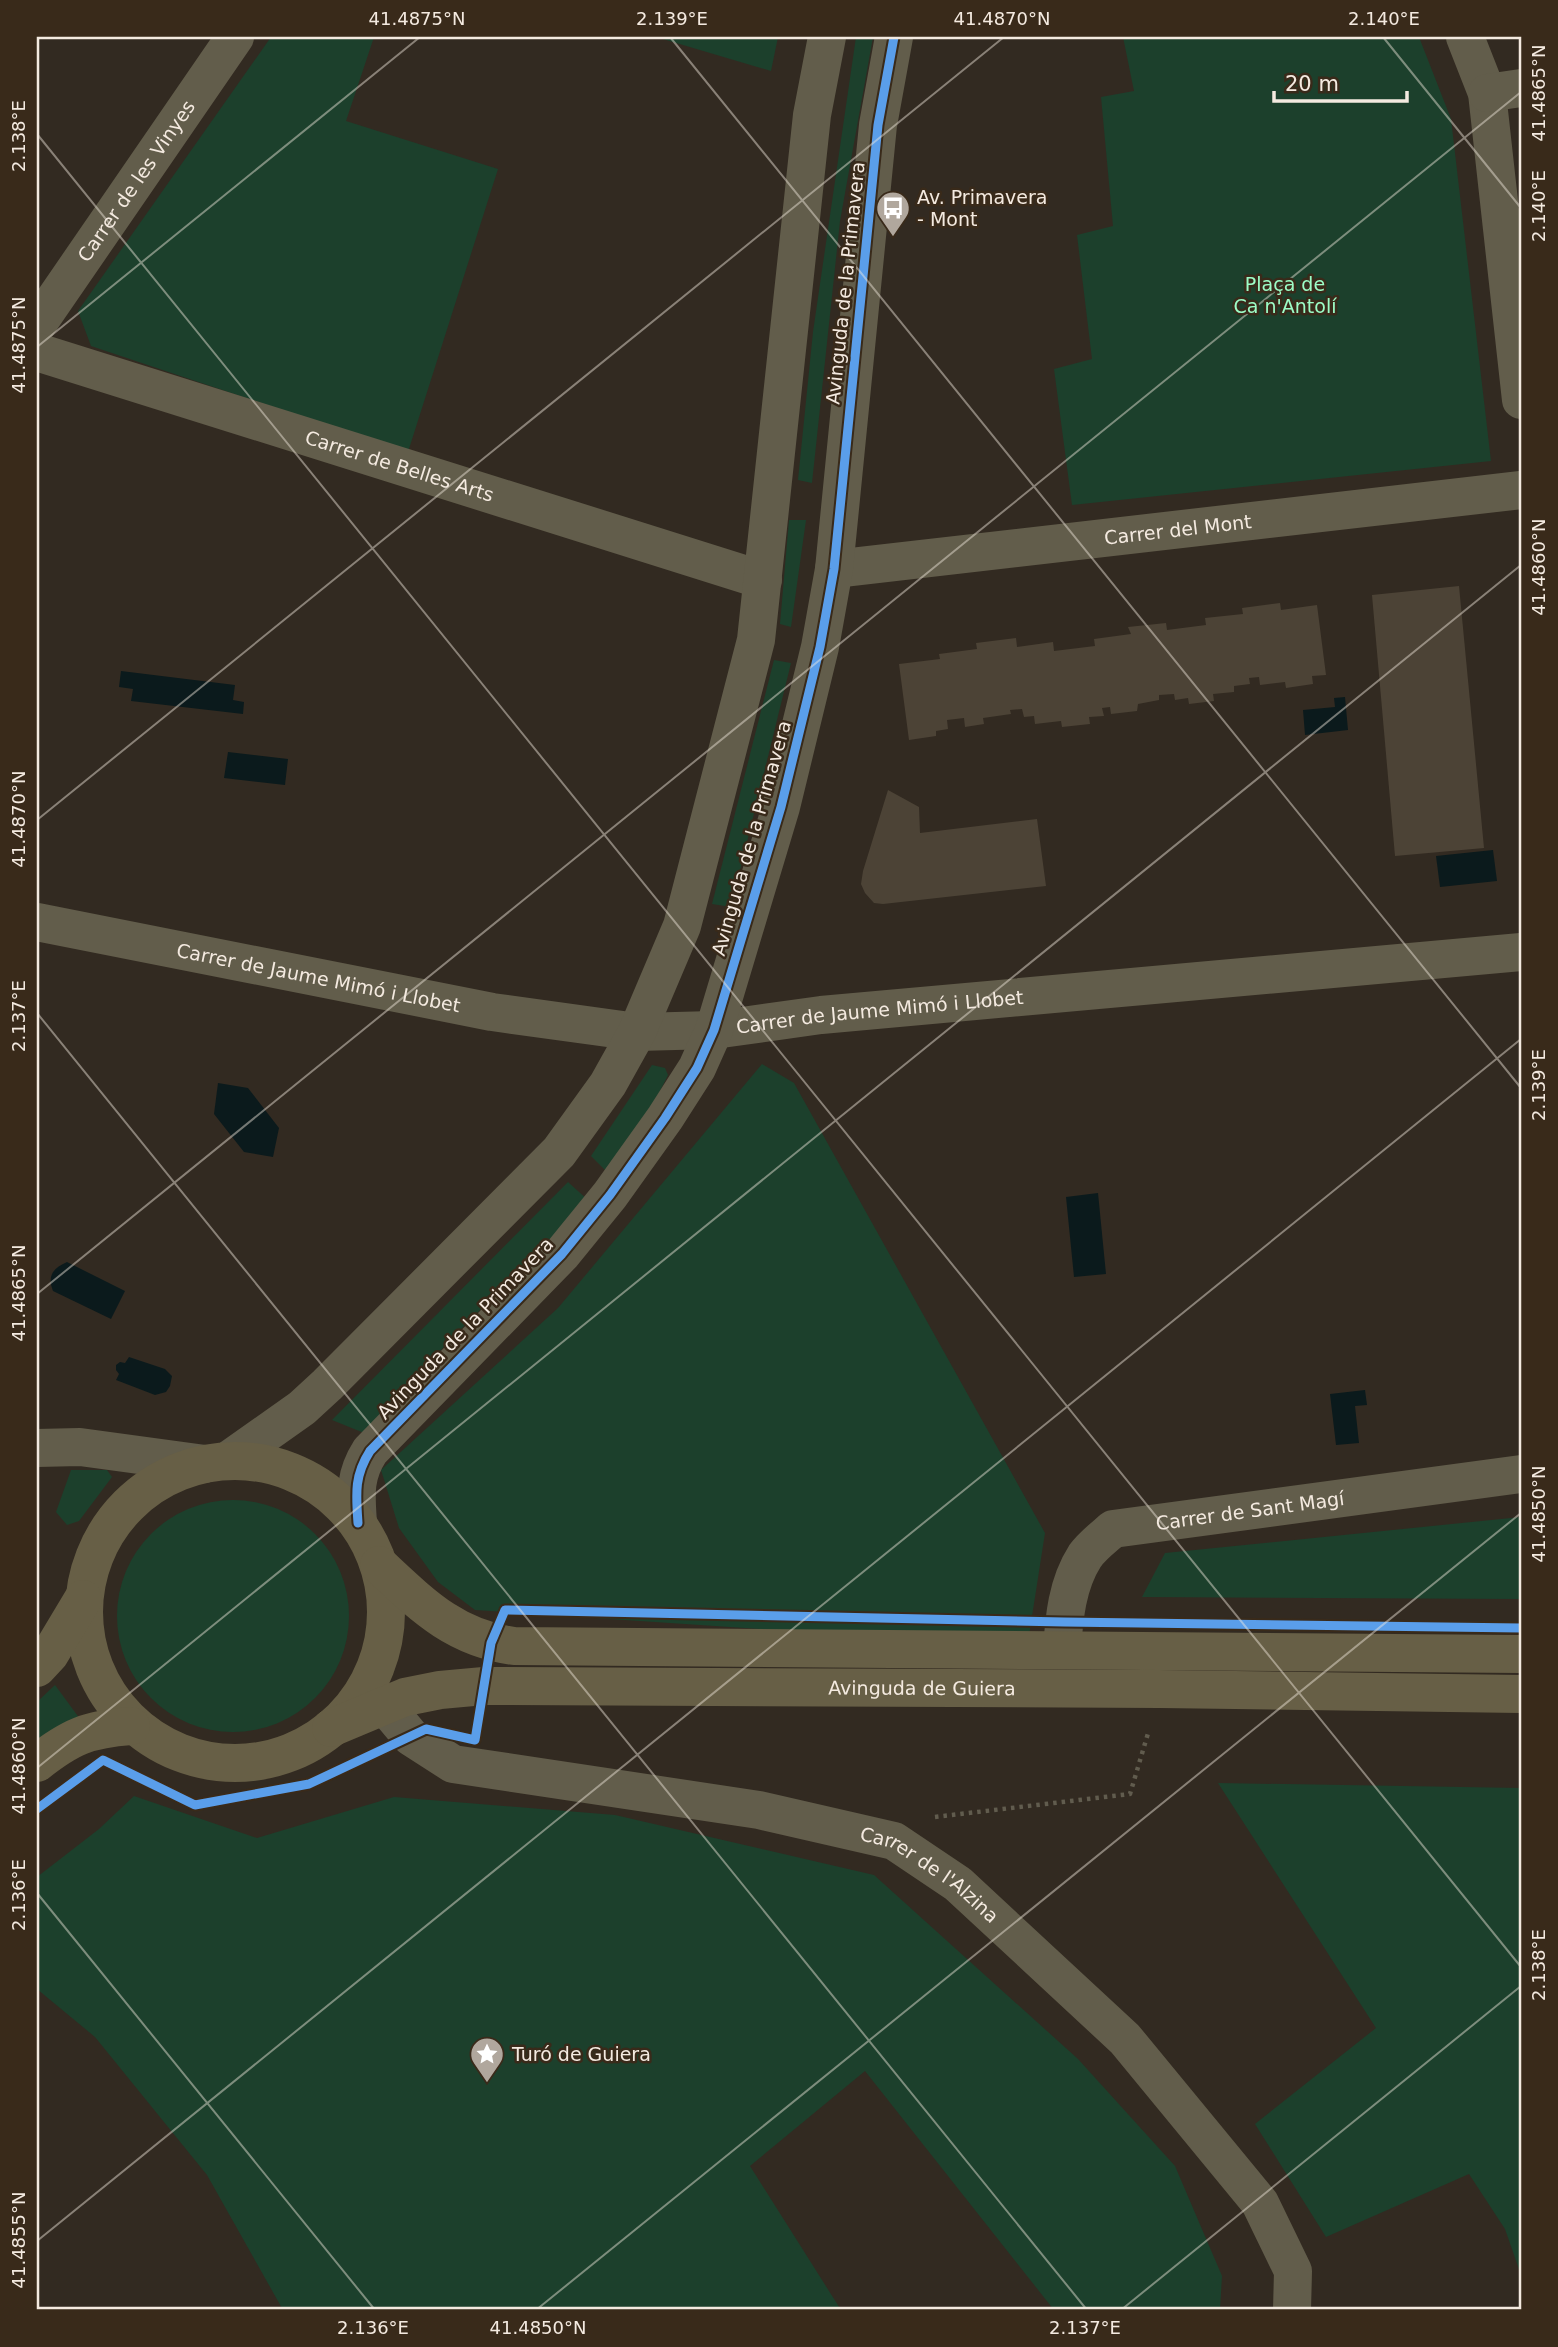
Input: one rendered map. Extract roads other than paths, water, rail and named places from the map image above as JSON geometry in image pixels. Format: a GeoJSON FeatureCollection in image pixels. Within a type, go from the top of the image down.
{"type":"FeatureCollection","features":[{"type":"Feature","properties":{"kind":"main road"},"geometry":{"type":"LineString","coordinates":[[216,1462],[257,1463],[299,1475],[337,1498],[358,1523],[374,1548],[388,1619],[379,1660],[360,1697],[331,1728],[289,1752],[241,1762],[192,1757],[148,1737],[131,1726],[111,1703],[93,1671],[82,1636],[84,1597],[92,1563],[108,1530],[140,1497],[166,1479],[216,1462]]}},
{"type":"Feature","properties":{"kind":"main road","name":"Avinguda de Guiera"},"geometry":{"type":"LineString","coordinates":[[379,1565],[417,1601],[458,1631],[491,1643],[514,1646],[1521,1654]]}},
{"type":"Feature","properties":{"kind":"main road"},"geometry":{"type":"LineString","coordinates":[[37,1668],[50,1654],[84,1597]]}},
{"type":"Feature","properties":{"kind":"main road","name":"Avinguda de Guiera"},"geometry":{"type":"LineString","coordinates":[[331,1728],[405,1697],[440,1689],[484,1686],[1160,1689],[1521,1694]]}},
{"type":"Feature","properties":{"kind":"main road"},"geometry":{"type":"LineString","coordinates":[[37,1763],[81,1733],[105,1727],[131,1726]]}},
{"type":"Feature","properties":{"kind":"street","name":"Carrer de les Vinyes"},"geometry":{"type":"LineString","coordinates":[[37,326],[235,37]]}},
{"type":"Feature","properties":{"kind":"street"},"geometry":{"type":"LineString","coordinates":[[37,1448],[80,1447],[216,1462],[294,1415],[559,1152],[608,1084],[637,1032],[682,926],[756,640],[812,115],[827,37]]}},
{"type":"Feature","properties":{"kind":"street","name":"Avinguda de la Primavera"},"geometry":{"type":"LineString","coordinates":[[358,1523],[356,1493],[359,1467],[370,1451],[562,1254],[610,1195],[672,1108],[697,1068],[714,1030],[781,807],[821,647],[834,569],[878,125],[894,37]]}},
{"type":"Feature","properties":{"kind":"street"},"geometry":{"type":"LineString","coordinates":[[1465,37],[1504,91],[1521,400]]}},
{"type":"Feature","properties":{"kind":"street","name":"Carrer de Belles Arts"},"geometry":{"type":"LineString","coordinates":[[37,352],[763,580]]}},
{"type":"Feature","properties":{"kind":"street","name":"Carrer del Mont"},"geometry":{"type":"LineString","coordinates":[[834,569],[1521,490]]}},
{"type":"Feature","properties":{"kind":"street","name":"Carrer de Jaume Mimó i Llobet"},"geometry":{"type":"LineString","coordinates":[[37,922],[492,1012],[637,1032],[714,1030],[821,1015],[1521,953]]}},
{"type":"Feature","properties":{"kind":"street","name":"Carrer de Sant Magí"},"geometry":{"type":"LineString","coordinates":[[1062,1650],[1071,1586],[1086,1555],[1112,1529],[1521,1474]]}},
{"type":"Feature","properties":{"kind":"street","name":"Carrer de l'Alzina"},"geometry":{"type":"LineString","coordinates":[[386,1707],[411,1737],[453,1764],[759,1810],[894,1841],[958,1884],[1125,2039],[1260,2203],[1293,2271],[1292,2310]]}},
{"type":"Feature","properties":{"kind":"place","name":"Av. Primavera - Mont"},"geometry":{"type":"Point","coordinates":[893,238]}},
{"type":"Feature","properties":{"kind":"place","name":"Turó de Guiera"},"geometry":{"type":"Point","coordinates":[487,2084]}},
{"type":"Feature","properties":{"kind":"park label","name":"Plaça de Ca n'Antolí"},"geometry":{"type":"Point","coordinates":[1285,295]}}]}
